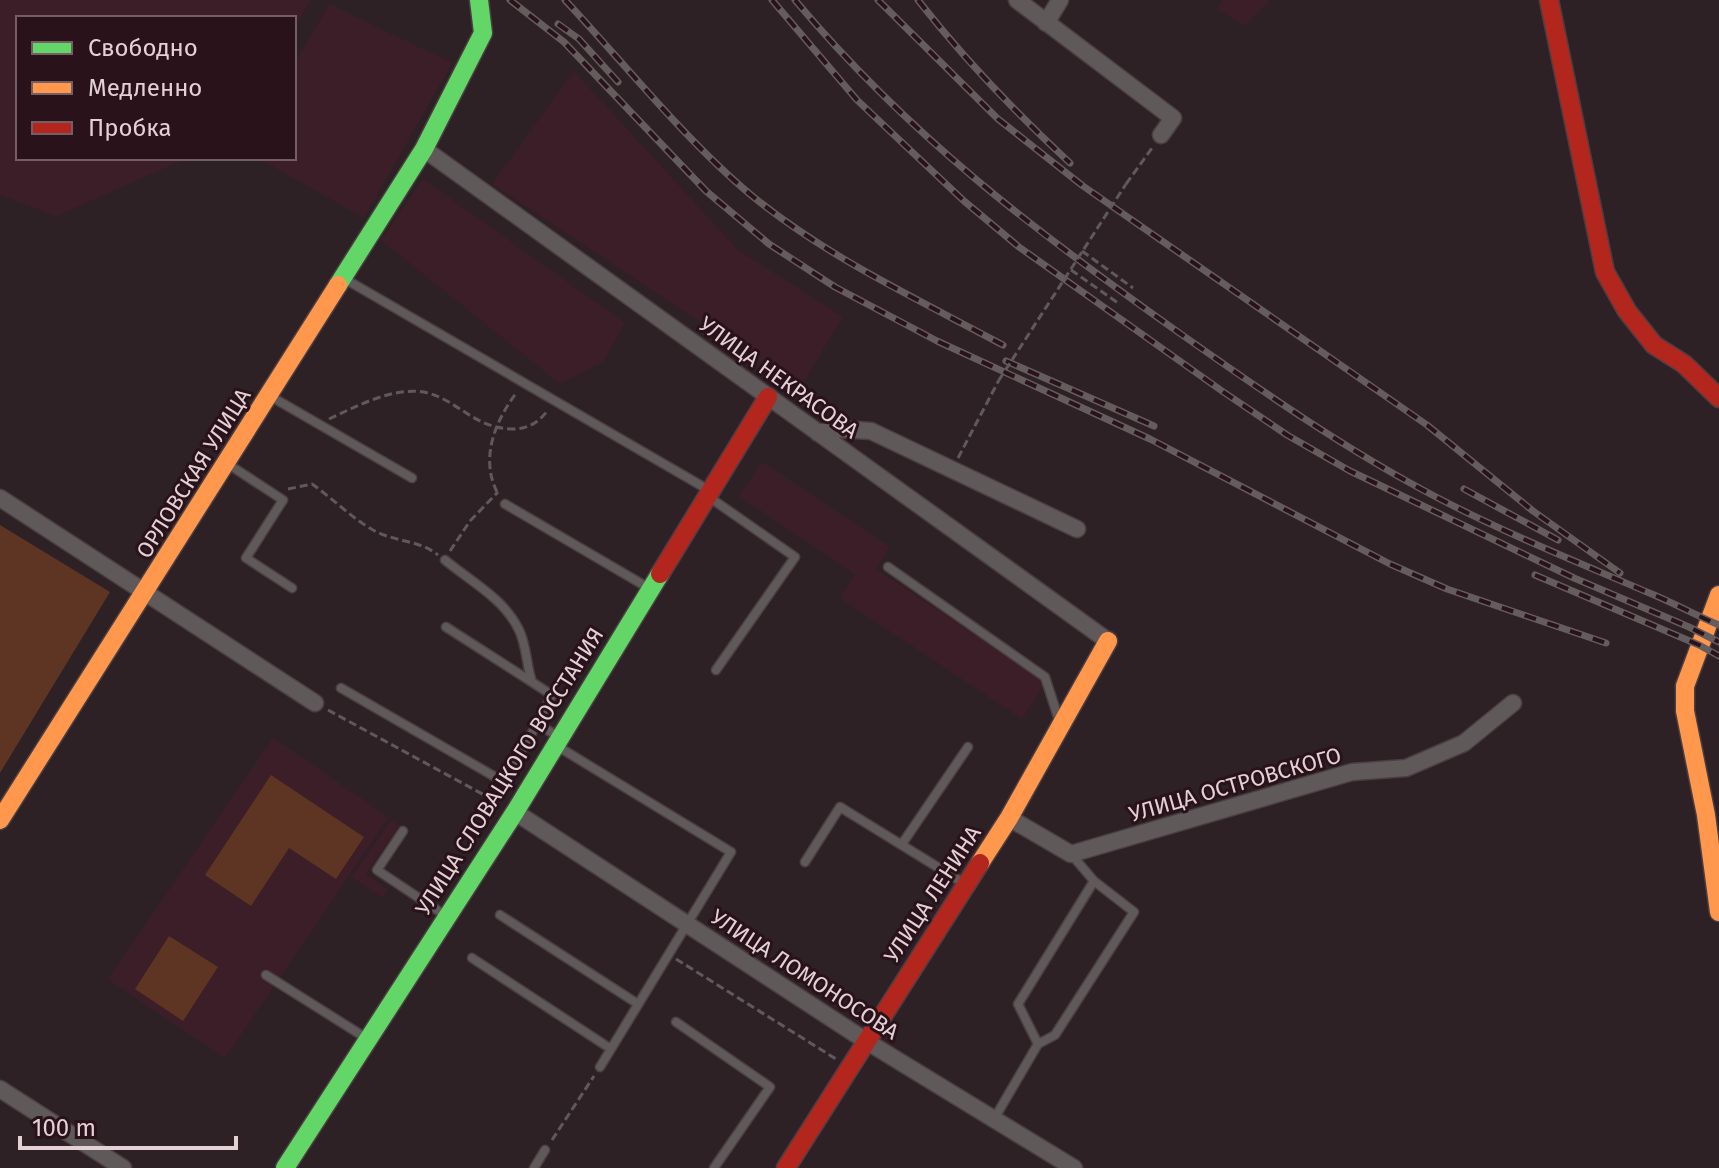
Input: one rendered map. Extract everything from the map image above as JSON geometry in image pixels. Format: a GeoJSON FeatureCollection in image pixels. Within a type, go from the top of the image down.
{"type":"FeatureCollection","features":[{"type":"Feature","properties":{"kind":"street","name":"ОРЛОВСКАЯ УЛИЦА"},"geometry":{"type":"LineString","coordinates":[[0,820],[424,149],[483,33],[479,0]]}},
{"type":"Feature","properties":{"kind":"street"},"geometry":{"type":"LineString","coordinates":[[1017,0],[1173,118],[1161,135]]}},
{"type":"Feature","properties":{"kind":"street"},"geometry":{"type":"LineString","coordinates":[[1046,23],[1060,0]]}},
{"type":"Feature","properties":{"kind":"street"},"geometry":{"type":"LineString","coordinates":[[1549,0],[1605,272],[1627,311],[1654,345],[1684,364],[1719,398]]}},
{"type":"Feature","properties":{"kind":"street","name":"УЛИЦА НЕКРАСОВА"},"geometry":{"type":"LineString","coordinates":[[424,149],[1108,641]]}},
{"type":"Feature","properties":{"kind":"street","name":"УЛИЦА СЛОВАЦКОГО ВОССТАНИЯ"},"geometry":{"type":"LineString","coordinates":[[285,1168],[515,812],[768,397]]}},
{"type":"Feature","properties":{"kind":"street"},"geometry":{"type":"LineString","coordinates":[[818,433],[841,429],[871,431],[1077,529]]}},
{"type":"Feature","properties":{"kind":"street"},"geometry":{"type":"LineString","coordinates":[[0,498],[315,703]]}},
{"type":"Feature","properties":{"kind":"street"},"geometry":{"type":"LineString","coordinates":[[1719,595],[1685,686],[1685,711],[1706,815],[1719,912]]}},
{"type":"Feature","properties":{"kind":"street","name":"УЛИЦА ЛЕНИНА"},"geometry":{"type":"LineString","coordinates":[[786,1168],[1009,818],[1108,641]]}},
{"type":"Feature","properties":{"kind":"street","name":"УЛИЦА ОСТРОВСКОГО"},"geometry":{"type":"LineString","coordinates":[[1071,854],[1352,772],[1406,768],[1464,743],[1513,703]]}},
{"type":"Feature","properties":{"kind":"street","name":"УЛИЦА ЛОМОНОСОВА"},"geometry":{"type":"LineString","coordinates":[[515,812],[866,1041],[1074,1168]]}},
{"type":"Feature","properties":{"kind":"street"},"geometry":{"type":"LineString","coordinates":[[1009,818],[1071,854]]}},
{"type":"Feature","properties":{"kind":"street"},"geometry":{"type":"LineString","coordinates":[[0,1089],[123,1168]]}},
{"type":"Feature","properties":{"kind":"lane"},"geometry":{"type":"LineString","coordinates":[[343,278],[709,494],[795,557],[716,670]]}},
{"type":"Feature","properties":{"kind":"lane"},"geometry":{"type":"LineString","coordinates":[[270,395],[412,478]]}},
{"type":"Feature","properties":{"kind":"lane"},"geometry":{"type":"LineString","coordinates":[[227,463],[283,500],[246,558],[292,588]]}},
{"type":"Feature","properties":{"kind":"lane"},"geometry":{"type":"LineString","coordinates":[[505,504],[651,589]]}},
{"type":"Feature","properties":{"kind":"lane"},"geometry":{"type":"LineString","coordinates":[[445,560],[488,592],[509,613],[520,630],[533,683]]}},
{"type":"Feature","properties":{"kind":"lane"},"geometry":{"type":"LineString","coordinates":[[888,567],[1045,677],[1061,725]]}},
{"type":"Feature","properties":{"kind":"lane"},"geometry":{"type":"LineString","coordinates":[[341,688],[504,782],[552,695],[446,627]]}},
{"type":"Feature","properties":{"kind":"lane"},"geometry":{"type":"LineString","coordinates":[[537,724],[558,741],[731,852],[600,1067]]}},
{"type":"Feature","properties":{"kind":"lane"},"geometry":{"type":"LineString","coordinates":[[902,844],[968,747]]}},
{"type":"Feature","properties":{"kind":"lane"},"geometry":{"type":"LineString","coordinates":[[805,862],[840,807],[966,884]]}},
{"type":"Feature","properties":{"kind":"lane"},"geometry":{"type":"LineString","coordinates":[[403,831],[377,870],[447,916]]}},
{"type":"Feature","properties":{"kind":"lane"},"geometry":{"type":"LineString","coordinates":[[994,1119],[1038,1044],[1055,1035],[1134,912],[1094,881],[1071,854]]}},
{"type":"Feature","properties":{"kind":"lane"},"geometry":{"type":"LineString","coordinates":[[1038,1044],[1018,1004],[1094,881]]}},
{"type":"Feature","properties":{"kind":"lane"},"geometry":{"type":"LineString","coordinates":[[500,915],[638,1004]]}},
{"type":"Feature","properties":{"kind":"lane"},"geometry":{"type":"LineString","coordinates":[[472,958],[611,1049]]}},
{"type":"Feature","properties":{"kind":"lane"},"geometry":{"type":"LineString","coordinates":[[266,975],[367,1038]]}},
{"type":"Feature","properties":{"kind":"lane"},"geometry":{"type":"LineString","coordinates":[[676,1022],[770,1087],[714,1168]]}},
{"type":"Feature","properties":{"kind":"lane"},"geometry":{"type":"LineString","coordinates":[[534,1168],[545,1150]]}},
{"type":"Feature","properties":{"kind":"path"},"geometry":{"type":"LineString","coordinates":[[952,470],[999,380],[1161,135]]}},
{"type":"Feature","properties":{"kind":"path"},"geometry":{"type":"LineString","coordinates":[[1082,251],[1133,288]]}},
{"type":"Feature","properties":{"kind":"path"},"geometry":{"type":"LineString","coordinates":[[1071,270],[1118,303]]}},
{"type":"Feature","properties":{"kind":"path"},"geometry":{"type":"LineString","coordinates":[[505,504],[490,477],[488,458],[495,428],[524,383]]}},
{"type":"Feature","properties":{"kind":"path"},"geometry":{"type":"LineString","coordinates":[[318,423],[403,392],[428,393],[473,420],[495,428],[520,429],[538,423],[555,401]]}},
{"type":"Feature","properties":{"kind":"path"},"geometry":{"type":"LineString","coordinates":[[271,492],[312,484],[372,530],[404,543],[426,546],[445,560],[470,521],[498,492]]}},
{"type":"Feature","properties":{"kind":"path"},"geometry":{"type":"LineString","coordinates":[[315,703],[515,812]]}},
{"type":"Feature","properties":{"kind":"path"},"geometry":{"type":"LineString","coordinates":[[669,954],[850,1067]]}},
{"type":"Feature","properties":{"kind":"path"},"geometry":{"type":"LineString","coordinates":[[545,1150],[600,1067]]}},
{"type":"Feature","properties":{"kind":"shaded area"},"geometry":{"type":"Polygon","coordinates":[[[0,0],[311,0],[296,25],[296,16],[16,16],[16,160],[183,160],[56,216],[0,195],[0,0]]]}},
{"type":"Feature","properties":{"kind":"shaded area"},"geometry":{"type":"Polygon","coordinates":[[[1223,0],[1271,0],[1245,26],[1217,9],[1223,0]]]}},
{"type":"Feature","properties":{"kind":"shaded area"},"geometry":{"type":"Polygon","coordinates":[[[330,4],[452,63],[364,218],[262,160],[296,160],[296,61],[330,4]]]}},
{"type":"Feature","properties":{"kind":"shaded area"},"geometry":{"type":"Polygon","coordinates":[[[574,71],[738,250],[843,317],[800,388],[492,184],[574,71]]]}},
{"type":"Feature","properties":{"kind":"shaded area"},"geometry":{"type":"Polygon","coordinates":[[[423,179],[625,323],[603,362],[560,384],[381,240],[423,179]]]}},
{"type":"Feature","properties":{"kind":"shaded area"},"geometry":{"type":"Polygon","coordinates":[[[762,462],[890,547],[876,569],[1046,682],[1022,719],[840,598],[855,574],[739,496],[762,462]]]}},
{"type":"Feature","properties":{"kind":"shaded area"},"geometry":{"type":"Polygon","coordinates":[[[0,525],[110,592],[0,773],[0,525]]]}},
{"type":"Feature","properties":{"kind":"shaded area"},"geometry":{"type":"Polygon","coordinates":[[[273,738],[389,817],[225,1058],[108,979],[273,738]]]}},
{"type":"Feature","properties":{"kind":"shaded area"},"geometry":{"type":"Polygon","coordinates":[[[271,775],[364,837],[336,879],[289,848],[251,906],[205,875],[271,775]]]}},
{"type":"Feature","properties":{"kind":"shaded area"},"geometry":{"type":"Polygon","coordinates":[[[392,819],[400,825],[366,874],[388,890],[382,898],[352,877],[392,819]]]}},
{"type":"Feature","properties":{"kind":"shaded area"},"geometry":{"type":"Polygon","coordinates":[[[169,936],[218,967],[183,1021],[135,989],[169,936]]]}},
{"type":"Feature","properties":{"kind":"railway"},"geometry":{"type":"LineString","coordinates":[[510,0],[564,42],[706,191],[769,244],[835,287],[937,341],[1150,439],[1390,564],[1447,589],[1606,643]]}},
{"type":"Feature","properties":{"kind":"railway"},"geometry":{"type":"LineString","coordinates":[[565,0],[679,126],[751,195],[841,257],[1003,345]]}},
{"type":"Feature","properties":{"kind":"railway"},"geometry":{"type":"LineString","coordinates":[[772,0],[857,100],[964,201],[1019,247],[1222,391],[1287,435],[1350,471],[1574,578],[1719,642]]}},
{"type":"Feature","properties":{"kind":"railway"},"geometry":{"type":"LineString","coordinates":[[795,0],[882,95],[975,179],[1074,256],[1273,398],[1337,440],[1438,498],[1719,625]]}},
{"type":"Feature","properties":{"kind":"railway"},"geometry":{"type":"LineString","coordinates":[[878,0],[998,119],[1083,186],[1427,425],[1533,511],[1620,573]]}},
{"type":"Feature","properties":{"kind":"railway"},"geometry":{"type":"LineString","coordinates":[[918,0],[991,84],[1070,163]]}},
{"type":"Feature","properties":{"kind":"railway"},"geometry":{"type":"LineString","coordinates":[[558,24],[579,39],[618,82]]}},
{"type":"Feature","properties":{"kind":"railway"},"geometry":{"type":"LineString","coordinates":[[1006,361],[1154,426]]}},
{"type":"Feature","properties":{"kind":"railway"},"geometry":{"type":"LineString","coordinates":[[1464,489],[1558,540]]}},
{"type":"Feature","properties":{"kind":"railway"},"geometry":{"type":"LineString","coordinates":[[1535,575],[1719,656]]}},
{"type":"Feature","properties":{"kind":"traffic: fast"},"geometry":{"type":"LineString","coordinates":[[338,285],[424,149],[483,33],[479,0]]}},
{"type":"Feature","properties":{"kind":"traffic: fast"},"geometry":{"type":"LineString","coordinates":[[285,1168],[515,812],[660,574]]}},
{"type":"Feature","properties":{"kind":"traffic: slow"},"geometry":{"type":"LineString","coordinates":[[0,820],[338,285]]}},
{"type":"Feature","properties":{"kind":"traffic: slow"},"geometry":{"type":"LineString","coordinates":[[1719,595],[1685,686],[1685,711],[1706,815],[1719,912]]}},
{"type":"Feature","properties":{"kind":"traffic: slow"},"geometry":{"type":"LineString","coordinates":[[980,863],[1009,818],[1108,641]]}},
{"type":"Feature","properties":{"kind":"traffic: jam"},"geometry":{"type":"LineString","coordinates":[[1549,0],[1605,272],[1627,311],[1654,345],[1684,364],[1719,398]]}},
{"type":"Feature","properties":{"kind":"traffic: jam"},"geometry":{"type":"LineString","coordinates":[[660,574],[768,397]]}},
{"type":"Feature","properties":{"kind":"traffic: jam"},"geometry":{"type":"LineString","coordinates":[[786,1168],[980,863]]}}]}
